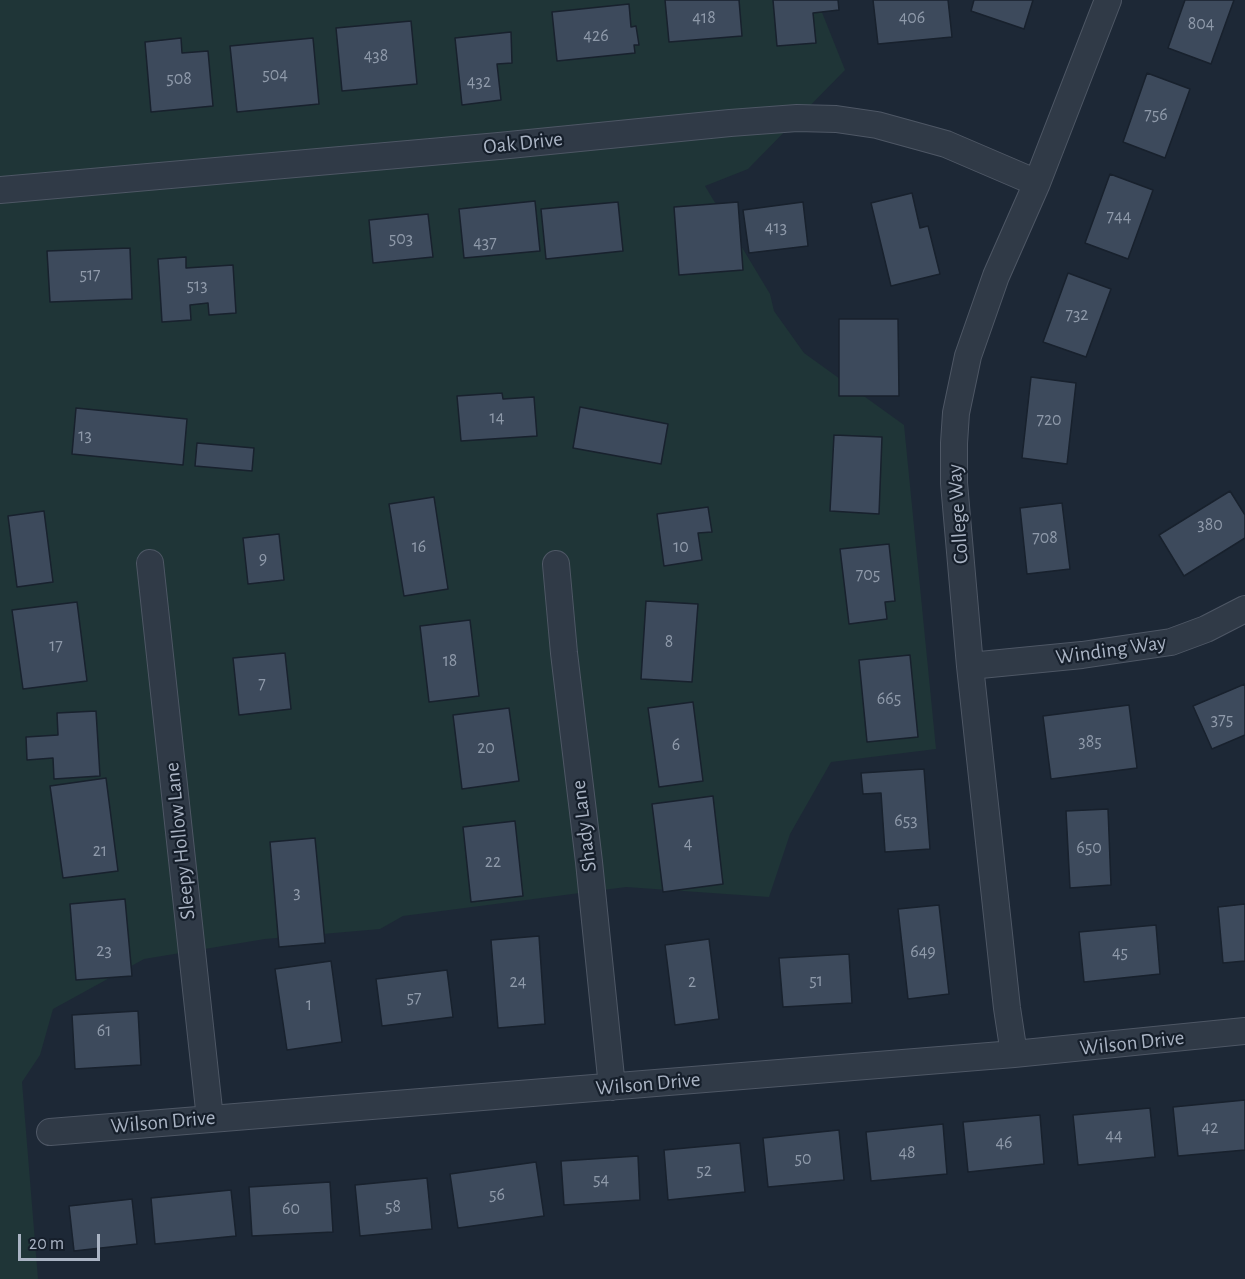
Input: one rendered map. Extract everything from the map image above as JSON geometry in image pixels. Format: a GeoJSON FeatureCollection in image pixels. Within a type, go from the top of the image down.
{"type":"FeatureCollection","features":[{"type":"Feature","properties":{"kind":"street","name":"College Way"},"geometry":{"type":"LineString","coordinates":[[1014,1054],[970,666],[954,483],[956,413],[968,356],[996,276],[1037,183],[1108,0]]}},
{"type":"Feature","properties":{"kind":"street","name":"Oak Drive"},"geometry":{"type":"LineString","coordinates":[[0,190],[797,118],[836,119],[877,125],[946,144],[1037,183]]}},
{"type":"Feature","properties":{"kind":"street","name":"Sleepy Hollow Lane"},"geometry":{"type":"LineString","coordinates":[[150,563],[210,1119]]}},
{"type":"Feature","properties":{"kind":"street","name":"Shady Lane"},"geometry":{"type":"LineString","coordinates":[[556,564],[612,1087]]}},
{"type":"Feature","properties":{"kind":"street","name":"Winding Way"},"geometry":{"type":"LineString","coordinates":[[970,666],[1082,656],[1171,642],[1206,629],[1245,609]]}},
{"type":"Feature","properties":{"kind":"street","name":"Wilson Drive"},"geometry":{"type":"LineString","coordinates":[[50,1132],[1014,1054],[1245,1031]]}},
{"type":"Feature","properties":{"kind":"green space"},"geometry":{"type":"Polygon","coordinates":[[[0,0],[817,0],[845,70],[748,169],[705,186],[770,294],[774,311],[804,353],[904,425],[936,749],[831,762],[790,834],[769,897],[626,887],[403,916],[380,929],[265,939],[144,959],[53,1009],[40,1055],[22,1082],[38,1279],[0,1279],[0,0]]]}},
{"type":"Feature","properties":{"kind":"building"},"geometry":{"type":"Polygon","coordinates":[[[665,0],[739,0],[742,36],[669,42],[665,0]]]}},
{"type":"Feature","properties":{"kind":"building"},"geometry":{"type":"Polygon","coordinates":[[[773,0],[838,0],[839,10],[813,13],[816,43],[777,46],[773,0]]]}},
{"type":"Feature","properties":{"kind":"building"},"geometry":{"type":"Polygon","coordinates":[[[873,0],[948,0],[952,37],[878,44],[873,0]]]}},
{"type":"Feature","properties":{"kind":"building"},"geometry":{"type":"Polygon","coordinates":[[[974,0],[1033,0],[1024,29],[971,11],[974,0]]]}},
{"type":"Feature","properties":{"kind":"building"},"geometry":{"type":"Polygon","coordinates":[[[1185,0],[1234,0],[1211,64],[1168,48],[1185,0]]]}},
{"type":"Feature","properties":{"kind":"building"},"geometry":{"type":"Polygon","coordinates":[[[629,4],[631,27],[636,26],[639,45],[634,45],[635,53],[557,61],[552,12],[629,4]]]}},
{"type":"Feature","properties":{"kind":"building"},"geometry":{"type":"Polygon","coordinates":[[[411,21],[417,84],[342,91],[336,28],[411,21]]]}},
{"type":"Feature","properties":{"kind":"building"},"geometry":{"type":"Polygon","coordinates":[[[511,32],[512,63],[497,64],[501,100],[462,105],[455,38],[511,32]]]}},
{"type":"Feature","properties":{"kind":"building"},"geometry":{"type":"Polygon","coordinates":[[[181,38],[182,53],[208,51],[213,106],[151,112],[145,42],[181,38]]]}},
{"type":"Feature","properties":{"kind":"building"},"geometry":{"type":"Polygon","coordinates":[[[313,38],[319,104],[237,112],[230,46],[313,38]]]}},
{"type":"Feature","properties":{"kind":"building"},"geometry":{"type":"Polygon","coordinates":[[[1147,73],[1190,89],[1165,158],[1123,142],[1147,73]]]}},
{"type":"Feature","properties":{"kind":"building"},"geometry":{"type":"Polygon","coordinates":[[[1110,174],[1153,190],[1128,259],[1085,243],[1110,174]]]}},
{"type":"Feature","properties":{"kind":"building"},"geometry":{"type":"Polygon","coordinates":[[[912,193],[920,228],[928,226],[940,274],[891,286],[871,203],[912,193]]]}},
{"type":"Feature","properties":{"kind":"building"},"geometry":{"type":"Polygon","coordinates":[[[535,201],[540,251],[464,258],[459,209],[535,201]]]}},
{"type":"Feature","properties":{"kind":"building"},"geometry":{"type":"Polygon","coordinates":[[[618,202],[623,251],[546,259],[541,209],[618,202]]]}},
{"type":"Feature","properties":{"kind":"building"},"geometry":{"type":"Polygon","coordinates":[[[738,202],[743,270],[679,275],[674,207],[738,202]]]}},
{"type":"Feature","properties":{"kind":"building"},"geometry":{"type":"Polygon","coordinates":[[[803,202],[808,246],[749,253],[743,210],[803,202]]]}},
{"type":"Feature","properties":{"kind":"building"},"geometry":{"type":"Polygon","coordinates":[[[428,214],[433,257],[373,263],[369,220],[428,214]]]}},
{"type":"Feature","properties":{"kind":"building"},"geometry":{"type":"Polygon","coordinates":[[[130,248],[132,299],[50,302],[47,251],[130,248]]]}},
{"type":"Feature","properties":{"kind":"building"},"geometry":{"type":"Polygon","coordinates":[[[186,257],[186,268],[233,265],[236,313],[209,315],[208,303],[190,305],[191,320],[162,322],[158,259],[186,257]]]}},
{"type":"Feature","properties":{"kind":"building"},"geometry":{"type":"Polygon","coordinates":[[[1068,273],[1111,289],[1086,357],[1043,342],[1068,273]]]}},
{"type":"Feature","properties":{"kind":"building"},"geometry":{"type":"Polygon","coordinates":[[[839,319],[898,319],[899,396],[839,396],[839,319]]]}},
{"type":"Feature","properties":{"kind":"building"},"geometry":{"type":"Polygon","coordinates":[[[1031,377],[1076,383],[1067,464],[1022,458],[1031,377]]]}},
{"type":"Feature","properties":{"kind":"building"},"geometry":{"type":"Polygon","coordinates":[[[502,393],[503,399],[534,397],[537,436],[461,441],[457,396],[502,393]]]}},
{"type":"Feature","properties":{"kind":"building"},"geometry":{"type":"Polygon","coordinates":[[[580,407],[668,424],[661,464],[573,448],[580,407]]]}},
{"type":"Feature","properties":{"kind":"building"},"geometry":{"type":"Polygon","coordinates":[[[76,408],[187,419],[183,465],[72,454],[76,408]]]}},
{"type":"Feature","properties":{"kind":"building"},"geometry":{"type":"Polygon","coordinates":[[[834,435],[882,437],[879,514],[830,511],[834,435]]]}},
{"type":"Feature","properties":{"kind":"building"},"geometry":{"type":"Polygon","coordinates":[[[197,443],[254,448],[252,471],[195,466],[197,443]]]}},
{"type":"Feature","properties":{"kind":"building"},"geometry":{"type":"Polygon","coordinates":[[[1230,491],[1245,515],[1245,538],[1184,576],[1159,535],[1230,491]]]}},
{"type":"Feature","properties":{"kind":"building"},"geometry":{"type":"Polygon","coordinates":[[[434,497],[448,589],[404,596],[389,504],[434,497]]]}},
{"type":"Feature","properties":{"kind":"building"},"geometry":{"type":"Polygon","coordinates":[[[1062,503],[1070,569],[1027,574],[1020,508],[1062,503]]]}},
{"type":"Feature","properties":{"kind":"building"},"geometry":{"type":"Polygon","coordinates":[[[708,507],[712,532],[698,533],[702,560],[664,566],[657,514],[708,507]]]}},
{"type":"Feature","properties":{"kind":"building"},"geometry":{"type":"Polygon","coordinates":[[[44,511],[53,582],[17,587],[8,516],[44,511]]]}},
{"type":"Feature","properties":{"kind":"building"},"geometry":{"type":"Polygon","coordinates":[[[279,534],[284,580],[248,584],[243,538],[279,534]]]}},
{"type":"Feature","properties":{"kind":"building"},"geometry":{"type":"Polygon","coordinates":[[[889,544],[895,601],[885,602],[887,619],[849,624],[840,549],[889,544]]]}},
{"type":"Feature","properties":{"kind":"building"},"geometry":{"type":"Polygon","coordinates":[[[646,601],[698,604],[692,682],[641,679],[646,601]]]}},
{"type":"Feature","properties":{"kind":"building"},"geometry":{"type":"Polygon","coordinates":[[[77,602],[87,681],[23,689],[12,610],[77,602]]]}},
{"type":"Feature","properties":{"kind":"building"},"geometry":{"type":"Polygon","coordinates":[[[470,620],[479,696],[429,702],[420,626],[470,620]]]}},
{"type":"Feature","properties":{"kind":"building"},"geometry":{"type":"Polygon","coordinates":[[[285,653],[291,709],[239,715],[233,658],[285,653]]]}},
{"type":"Feature","properties":{"kind":"building"},"geometry":{"type":"Polygon","coordinates":[[[910,655],[918,737],[867,742],[859,660],[910,655]]]}},
{"type":"Feature","properties":{"kind":"building"},"geometry":{"type":"Polygon","coordinates":[[[1245,684],[1245,735],[1212,749],[1193,706],[1245,684]]]}},
{"type":"Feature","properties":{"kind":"building"},"geometry":{"type":"Polygon","coordinates":[[[693,702],[703,781],[659,787],[648,708],[693,702]]]}},
{"type":"Feature","properties":{"kind":"building"},"geometry":{"type":"Polygon","coordinates":[[[1129,705],[1137,768],[1051,779],[1043,716],[1129,705]]]}},
{"type":"Feature","properties":{"kind":"building"},"geometry":{"type":"Polygon","coordinates":[[[509,708],[519,781],[462,789],[453,715],[509,708]]]}},
{"type":"Feature","properties":{"kind":"building"},"geometry":{"type":"Polygon","coordinates":[[[96,711],[100,776],[54,779],[53,758],[27,760],[26,737],[58,735],[57,713],[96,711]]]}},
{"type":"Feature","properties":{"kind":"building"},"geometry":{"type":"Polygon","coordinates":[[[924,769],[930,849],[885,852],[881,793],[863,794],[861,773],[924,769]]]}},
{"type":"Feature","properties":{"kind":"building"},"geometry":{"type":"Polygon","coordinates":[[[106,778],[118,871],[63,878],[50,786],[106,778]]]}},
{"type":"Feature","properties":{"kind":"building"},"geometry":{"type":"Polygon","coordinates":[[[713,796],[723,884],[663,892],[652,804],[713,796]]]}},
{"type":"Feature","properties":{"kind":"building"},"geometry":{"type":"Polygon","coordinates":[[[1108,809],[1111,885],[1070,888],[1066,811],[1108,809]]]}},
{"type":"Feature","properties":{"kind":"building"},"geometry":{"type":"Polygon","coordinates":[[[515,821],[523,896],[471,902],[463,827],[515,821]]]}},
{"type":"Feature","properties":{"kind":"building"},"geometry":{"type":"Polygon","coordinates":[[[315,838],[325,943],[279,947],[270,842],[315,838]]]}},
{"type":"Feature","properties":{"kind":"building"},"geometry":{"type":"Polygon","coordinates":[[[125,899],[132,976],[76,980],[70,904],[125,899]]]}},
{"type":"Feature","properties":{"kind":"building"},"geometry":{"type":"Polygon","coordinates":[[[1245,904],[1245,961],[1223,963],[1218,907],[1245,904]]]}},
{"type":"Feature","properties":{"kind":"building"},"geometry":{"type":"Polygon","coordinates":[[[939,905],[949,994],[908,999],[898,909],[939,905]]]}},
{"type":"Feature","properties":{"kind":"building"},"geometry":{"type":"Polygon","coordinates":[[[1156,925],[1160,974],[1084,982],[1079,932],[1156,925]]]}},
{"type":"Feature","properties":{"kind":"building"},"geometry":{"type":"Polygon","coordinates":[[[539,936],[545,1024],[498,1028],[491,940],[539,936]]]}},
{"type":"Feature","properties":{"kind":"building"},"geometry":{"type":"Polygon","coordinates":[[[709,939],[719,1019],[675,1025],[665,945],[709,939]]]}},
{"type":"Feature","properties":{"kind":"building"},"geometry":{"type":"Polygon","coordinates":[[[849,954],[852,1003],[783,1007],[779,958],[849,954]]]}},
{"type":"Feature","properties":{"kind":"building"},"geometry":{"type":"Polygon","coordinates":[[[331,961],[342,1042],[287,1050],[275,969],[331,961]]]}},
{"type":"Feature","properties":{"kind":"building"},"geometry":{"type":"Polygon","coordinates":[[[447,970],[453,1017],[382,1026],[376,979],[447,970]]]}},
{"type":"Feature","properties":{"kind":"building"},"geometry":{"type":"Polygon","coordinates":[[[138,1011],[141,1065],[75,1069],[72,1015],[138,1011]]]}},
{"type":"Feature","properties":{"kind":"building"},"geometry":{"type":"Polygon","coordinates":[[[1245,1100],[1245,1150],[1178,1156],[1173,1107],[1245,1100]]]}},
{"type":"Feature","properties":{"kind":"building"},"geometry":{"type":"Polygon","coordinates":[[[1150,1108],[1155,1157],[1078,1165],[1073,1115],[1150,1108]]]}},
{"type":"Feature","properties":{"kind":"building"},"geometry":{"type":"Polygon","coordinates":[[[1040,1115],[1044,1164],[968,1172],[963,1122],[1040,1115]]]}},
{"type":"Feature","properties":{"kind":"building"},"geometry":{"type":"Polygon","coordinates":[[[943,1124],[947,1174],[871,1181],[866,1132],[943,1124]]]}},
{"type":"Feature","properties":{"kind":"building"},"geometry":{"type":"Polygon","coordinates":[[[839,1130],[844,1180],[768,1187],[763,1138],[839,1130]]]}},
{"type":"Feature","properties":{"kind":"building"},"geometry":{"type":"Polygon","coordinates":[[[740,1143],[745,1192],[668,1200],[664,1150],[740,1143]]]}},
{"type":"Feature","properties":{"kind":"building"},"geometry":{"type":"Polygon","coordinates":[[[638,1156],[640,1200],[564,1205],[561,1161],[638,1156]]]}},
{"type":"Feature","properties":{"kind":"building"},"geometry":{"type":"Polygon","coordinates":[[[536,1162],[544,1216],[458,1228],[450,1174],[536,1162]]]}},
{"type":"Feature","properties":{"kind":"building"},"geometry":{"type":"Polygon","coordinates":[[[427,1178],[432,1229],[360,1236],[355,1185],[427,1178]]]}},
{"type":"Feature","properties":{"kind":"building"},"geometry":{"type":"Polygon","coordinates":[[[330,1182],[333,1232],[252,1236],[249,1187],[330,1182]]]}},
{"type":"Feature","properties":{"kind":"building"},"geometry":{"type":"Polygon","coordinates":[[[231,1190],[236,1236],[155,1244],[151,1198],[231,1190]]]}},
{"type":"Feature","properties":{"kind":"building"},"geometry":{"type":"Polygon","coordinates":[[[132,1199],[137,1244],[74,1251],[69,1206],[132,1199]]]}}]}
